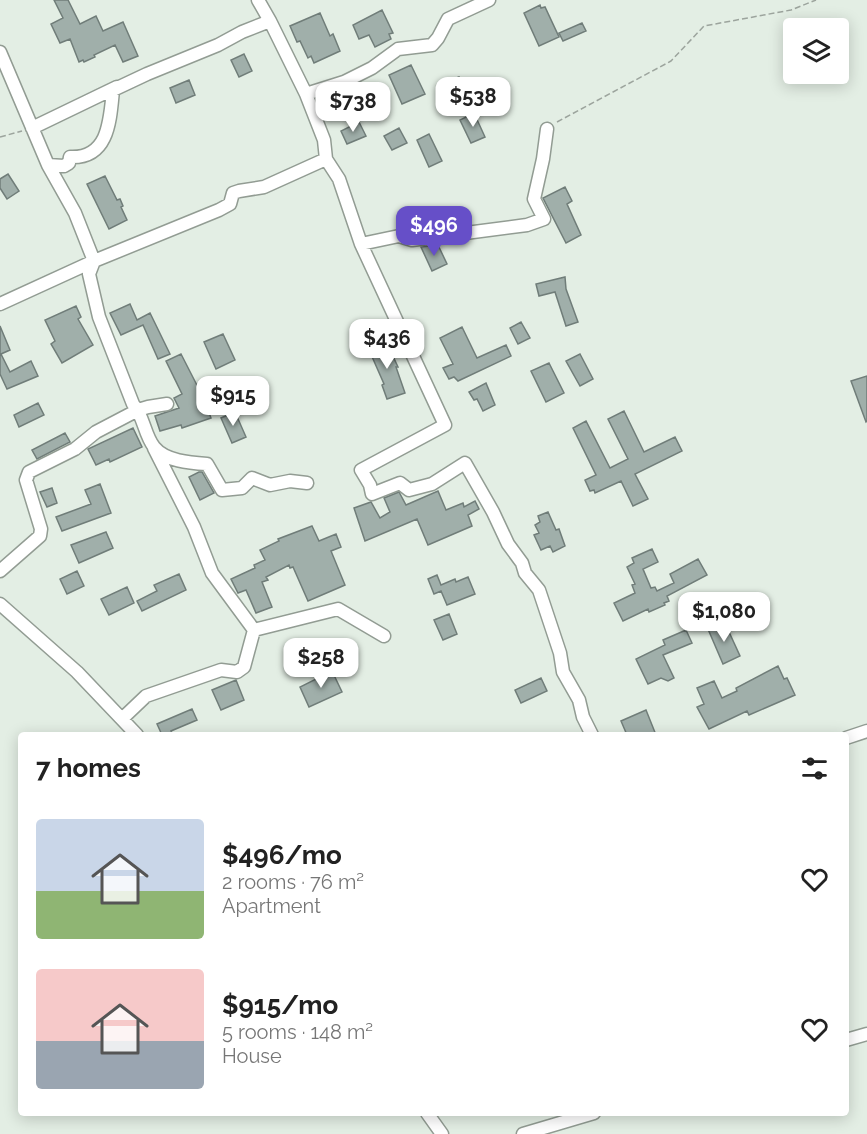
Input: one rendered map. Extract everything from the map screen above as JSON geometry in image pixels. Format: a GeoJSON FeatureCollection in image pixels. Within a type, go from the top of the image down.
{"type":"FeatureCollection","features":[{"type":"Feature","properties":{"kind":"street"},"geometry":{"type":"LineString","coordinates":[[258,0],[306,94],[324,140],[326,159],[339,179],[361,244],[445,425],[361,470],[370,484],[372,494],[400,483],[409,490],[432,484],[465,463],[508,544],[522,563],[525,573],[539,590],[560,653],[563,672],[579,700],[583,717],[590,732]]}},
{"type":"Feature","properties":{"kind":"street"},"geometry":{"type":"LineString","coordinates":[[306,94],[344,82],[372,68],[398,49],[432,45],[448,19],[489,0]]}},
{"type":"Feature","properties":{"kind":"street"},"geometry":{"type":"LineString","coordinates":[[32,128],[270,21]]}},
{"type":"Feature","properties":{"kind":"street"},"geometry":{"type":"LineString","coordinates":[[0,52],[48,165],[75,213],[94,261],[89,274],[99,317],[133,404],[138,410],[194,527],[212,573],[254,630]]}},
{"type":"Feature","properties":{"kind":"street"},"geometry":{"type":"LineString","coordinates":[[48,165],[64,166],[69,164],[70,157],[84,156],[97,150],[106,135],[113,90],[119,87]]}},
{"type":"Feature","properties":{"kind":"street"},"geometry":{"type":"LineString","coordinates":[[361,244],[399,236],[412,240],[527,225],[544,219],[534,198],[547,129]]}},
{"type":"Feature","properties":{"kind":"street"},"geometry":{"type":"LineString","coordinates":[[0,303],[94,261],[219,210],[230,204],[233,194],[239,191],[264,187],[326,159]]}},
{"type":"Feature","properties":{"kind":"street"},"geometry":{"type":"LineString","coordinates":[[0,571],[40,536],[41,529],[26,480],[29,472],[75,449],[96,432],[138,410],[167,404]]}},
{"type":"Feature","properties":{"kind":"street"},"geometry":{"type":"LineString","coordinates":[[154,447],[174,460],[207,464],[222,490],[242,488],[252,478],[270,485],[290,481],[307,483]]}},
{"type":"Feature","properties":{"kind":"street"},"geometry":{"type":"LineString","coordinates":[[0,604],[77,672],[134,732]]}},
{"type":"Feature","properties":{"kind":"street"},"geometry":{"type":"LineString","coordinates":[[254,630],[338,609],[384,636]]}},
{"type":"Feature","properties":{"kind":"street"},"geometry":{"type":"LineString","coordinates":[[125,716],[146,696],[221,670],[237,672],[244,667],[254,630]]}},
{"type":"Feature","properties":{"kind":"street"},"geometry":{"type":"LineString","coordinates":[[849,737],[867,734]]}},
{"type":"Feature","properties":{"kind":"street"},"geometry":{"type":"LineString","coordinates":[[849,1039],[867,1034]]}},
{"type":"Feature","properties":{"kind":"street"},"geometry":{"type":"LineString","coordinates":[[429,1116],[442,1134]]}},
{"type":"Feature","properties":{"kind":"street"},"geometry":{"type":"LineString","coordinates":[[523,1134],[584,1116]]}},
{"type":"Feature","properties":{"kind":"path"},"geometry":{"type":"LineString","coordinates":[[547,129],[671,61],[700,28],[791,10],[816,0]]}},
{"type":"Feature","properties":{"kind":"path"},"geometry":{"type":"LineString","coordinates":[[0,137],[32,128]]}},
{"type":"Feature","properties":{"kind":"building"},"geometry":{"type":"Polygon","coordinates":[[[54,0],[68,0],[80,24],[96,16],[103,31],[123,22],[138,56],[123,62],[115,45],[94,55],[95,57],[79,62],[70,39],[60,43],[51,24],[63,18],[54,0]]]}},
{"type":"Feature","properties":{"kind":"building"},"geometry":{"type":"Polygon","coordinates":[[[540,5],[541,8],[545,7],[559,37],[539,46],[524,13],[540,5]]]}},
{"type":"Feature","properties":{"kind":"building"},"geometry":{"type":"Polygon","coordinates":[[[382,10],[393,33],[389,34],[391,39],[375,47],[369,35],[359,39],[353,25],[382,10]]]}},
{"type":"Feature","properties":{"kind":"building"},"geometry":{"type":"Polygon","coordinates":[[[320,13],[330,36],[333,34],[340,51],[314,63],[311,56],[308,58],[300,41],[297,42],[290,26],[320,13]]]}},
{"type":"Feature","properties":{"kind":"building"},"geometry":{"type":"Polygon","coordinates":[[[582,23],[586,31],[563,41],[559,33],[582,23]]]}},
{"type":"Feature","properties":{"kind":"building"},"geometry":{"type":"Polygon","coordinates":[[[244,54],[252,71],[239,77],[231,60],[244,54]]]}},
{"type":"Feature","properties":{"kind":"building"},"geometry":{"type":"Polygon","coordinates":[[[411,65],[425,94],[402,104],[389,75],[411,65]]]}},
{"type":"Feature","properties":{"kind":"building"},"geometry":{"type":"Polygon","coordinates":[[[459,77],[464,92],[450,97],[445,82],[459,77]]]}},
{"type":"Feature","properties":{"kind":"building"},"geometry":{"type":"Polygon","coordinates":[[[189,80],[195,95],[176,103],[170,88],[189,80]]]}},
{"type":"Feature","properties":{"kind":"building"},"geometry":{"type":"Polygon","coordinates":[[[474,113],[485,137],[471,143],[460,120],[474,113]]]}},
{"type":"Feature","properties":{"kind":"building"},"geometry":{"type":"Polygon","coordinates":[[[359,122],[366,136],[347,144],[341,131],[359,122]]]}},
{"type":"Feature","properties":{"kind":"building"},"geometry":{"type":"Polygon","coordinates":[[[399,128],[407,143],[392,150],[384,136],[399,128]]]}},
{"type":"Feature","properties":{"kind":"building"},"geometry":{"type":"Polygon","coordinates":[[[429,134],[442,161],[429,167],[417,140],[429,134]]]}},
{"type":"Feature","properties":{"kind":"building"},"geometry":{"type":"Polygon","coordinates":[[[8,174],[19,191],[7,199],[0,188],[0,179],[8,174]]]}},
{"type":"Feature","properties":{"kind":"building"},"geometry":{"type":"Polygon","coordinates":[[[105,176],[117,200],[120,199],[127,220],[109,229],[87,184],[105,176]]]}},
{"type":"Feature","properties":{"kind":"building"},"geometry":{"type":"Polygon","coordinates":[[[565,187],[572,201],[567,204],[581,235],[566,243],[543,198],[565,187]]]}},
{"type":"Feature","properties":{"kind":"building"},"geometry":{"type":"Polygon","coordinates":[[[422,208],[433,227],[418,231],[409,215],[422,208]]]}},
{"type":"Feature","properties":{"kind":"building"},"geometry":{"type":"Polygon","coordinates":[[[438,245],[447,264],[432,271],[421,247],[438,245]]]}},
{"type":"Feature","properties":{"kind":"building"},"geometry":{"type":"Polygon","coordinates":[[[565,277],[566,289],[578,322],[566,326],[555,292],[539,296],[536,284],[565,277]]]}},
{"type":"Feature","properties":{"kind":"building"},"geometry":{"type":"Polygon","coordinates":[[[130,304],[137,320],[150,313],[170,354],[158,359],[143,325],[121,335],[110,313],[130,304]]]}},
{"type":"Feature","properties":{"kind":"building"},"geometry":{"type":"Polygon","coordinates":[[[76,306],[81,317],[78,319],[93,345],[62,363],[51,344],[55,341],[45,320],[76,306]]]}},
{"type":"Feature","properties":{"kind":"building"},"geometry":{"type":"Polygon","coordinates":[[[521,322],[530,338],[518,344],[510,328],[521,322]]]}},
{"type":"Feature","properties":{"kind":"building"},"geometry":{"type":"Polygon","coordinates":[[[0,326],[10,350],[1,354],[10,372],[31,361],[38,376],[7,389],[0,374],[0,326]]]}},
{"type":"Feature","properties":{"kind":"building"},"geometry":{"type":"Polygon","coordinates":[[[462,327],[477,358],[506,345],[511,356],[458,381],[454,377],[449,379],[443,368],[453,364],[440,338],[462,327]]]}},
{"type":"Feature","properties":{"kind":"building"},"geometry":{"type":"Polygon","coordinates":[[[223,334],[235,360],[216,369],[204,342],[223,334]]]}},
{"type":"Feature","properties":{"kind":"building"},"geometry":{"type":"Polygon","coordinates":[[[376,339],[382,353],[390,350],[398,367],[396,367],[405,393],[387,399],[382,385],[384,384],[366,343],[376,339]]]}},
{"type":"Feature","properties":{"kind":"building"},"geometry":{"type":"Polygon","coordinates":[[[181,354],[211,418],[182,428],[181,425],[160,431],[155,416],[179,408],[174,398],[182,394],[166,361],[181,354]]]}},
{"type":"Feature","properties":{"kind":"building"},"geometry":{"type":"Polygon","coordinates":[[[580,354],[593,379],[580,386],[566,361],[580,354]]]}},
{"type":"Feature","properties":{"kind":"building"},"geometry":{"type":"Polygon","coordinates":[[[549,363],[564,393],[546,402],[531,371],[549,363]]]}},
{"type":"Feature","properties":{"kind":"building"},"geometry":{"type":"Polygon","coordinates":[[[867,376],[867,421],[866,422],[851,381],[867,376]]]}},
{"type":"Feature","properties":{"kind":"building"},"geometry":{"type":"Polygon","coordinates":[[[486,383],[495,405],[483,411],[477,399],[474,400],[469,392],[486,383]]]}},
{"type":"Feature","properties":{"kind":"building"},"geometry":{"type":"Polygon","coordinates":[[[38,403],[44,415],[19,427],[14,415],[38,403]]]}},
{"type":"Feature","properties":{"kind":"building"},"geometry":{"type":"Polygon","coordinates":[[[624,411],[644,452],[675,437],[682,451],[635,474],[648,499],[633,506],[621,481],[595,493],[594,490],[590,491],[585,480],[596,475],[573,428],[586,421],[610,468],[628,459],[608,419],[624,411]]]}},
{"type":"Feature","properties":{"kind":"building"},"geometry":{"type":"Polygon","coordinates":[[[235,412],[246,437],[232,443],[221,418],[235,412]]]}},
{"type":"Feature","properties":{"kind":"building"},"geometry":{"type":"Polygon","coordinates":[[[133,428],[142,447],[110,462],[109,459],[96,465],[88,449],[133,428]]]}},
{"type":"Feature","properties":{"kind":"building"},"geometry":{"type":"Polygon","coordinates":[[[65,433],[70,442],[37,459],[32,450],[65,433]]]}},
{"type":"Feature","properties":{"kind":"building"},"geometry":{"type":"Polygon","coordinates":[[[202,472],[214,493],[200,500],[189,477],[202,472]]]}},
{"type":"Feature","properties":{"kind":"building"},"geometry":{"type":"Polygon","coordinates":[[[100,484],[111,513],[62,531],[56,517],[91,504],[85,490],[100,484]]]}},
{"type":"Feature","properties":{"kind":"building"},"geometry":{"type":"Polygon","coordinates":[[[52,488],[57,503],[47,507],[40,492],[52,488]]]}},
{"type":"Feature","properties":{"kind":"building"},"geometry":{"type":"Polygon","coordinates":[[[438,491],[446,510],[463,503],[464,507],[475,501],[479,509],[468,515],[472,526],[428,545],[417,519],[365,541],[354,508],[371,502],[380,518],[390,512],[384,498],[399,492],[406,505],[438,491]]]}},
{"type":"Feature","properties":{"kind":"building"},"geometry":{"type":"Polygon","coordinates":[[[548,512],[556,530],[559,529],[565,546],[553,552],[550,546],[541,550],[534,535],[539,533],[535,525],[540,522],[538,516],[548,512]]]}},
{"type":"Feature","properties":{"kind":"building"},"geometry":{"type":"Polygon","coordinates":[[[312,526],[319,541],[336,534],[341,547],[331,551],[345,585],[308,601],[293,567],[290,568],[289,565],[266,577],[268,580],[262,582],[272,607],[256,613],[246,590],[238,593],[231,579],[255,568],[254,565],[265,560],[260,550],[279,541],[278,539],[312,526]]]}},
{"type":"Feature","properties":{"kind":"building"},"geometry":{"type":"Polygon","coordinates":[[[106,532],[113,548],[79,563],[71,545],[106,532]]]}},
{"type":"Feature","properties":{"kind":"building"},"geometry":{"type":"Polygon","coordinates":[[[652,549],[658,562],[643,569],[651,588],[655,587],[657,591],[674,583],[670,574],[698,559],[707,575],[667,596],[669,601],[664,603],[665,605],[649,612],[648,609],[623,621],[614,603],[635,593],[632,585],[635,584],[627,567],[634,563],[632,558],[652,549]]]}},
{"type":"Feature","properties":{"kind":"building"},"geometry":{"type":"Polygon","coordinates":[[[77,571],[84,586],[67,594],[60,579],[77,571]]]}},
{"type":"Feature","properties":{"kind":"building"},"geometry":{"type":"Polygon","coordinates":[[[179,574],[186,590],[142,611],[137,601],[157,591],[154,585],[179,574]]]}},
{"type":"Feature","properties":{"kind":"building"},"geometry":{"type":"Polygon","coordinates":[[[437,575],[441,585],[468,577],[475,594],[447,605],[441,591],[434,594],[428,579],[437,575]]]}},
{"type":"Feature","properties":{"kind":"building"},"geometry":{"type":"Polygon","coordinates":[[[127,587],[134,603],[109,615],[101,599],[127,587]]]}},
{"type":"Feature","properties":{"kind":"building"},"geometry":{"type":"Polygon","coordinates":[[[449,614],[457,634],[443,640],[434,620],[449,614]]]}},
{"type":"Feature","properties":{"kind":"building"},"geometry":{"type":"Polygon","coordinates":[[[724,621],[740,656],[723,664],[708,629],[724,621]]]}},
{"type":"Feature","properties":{"kind":"building"},"geometry":{"type":"Polygon","coordinates":[[[686,630],[692,643],[663,655],[674,678],[668,681],[661,678],[648,684],[636,659],[665,645],[663,640],[686,630]]]}},
{"type":"Feature","properties":{"kind":"building"},"geometry":{"type":"Polygon","coordinates":[[[778,666],[795,695],[749,715],[747,711],[709,729],[697,707],[704,704],[697,688],[714,681],[722,698],[778,666]]]}},
{"type":"Feature","properties":{"kind":"building"},"geometry":{"type":"Polygon","coordinates":[[[332,671],[342,692],[309,707],[300,687],[332,671]]]}},
{"type":"Feature","properties":{"kind":"building"},"geometry":{"type":"Polygon","coordinates":[[[541,678],[547,691],[521,703],[515,690],[541,678]]]}},
{"type":"Feature","properties":{"kind":"building"},"geometry":{"type":"Polygon","coordinates":[[[236,680],[244,700],[221,710],[212,690],[236,680]]]}},
{"type":"Feature","properties":{"kind":"building"},"geometry":{"type":"Polygon","coordinates":[[[192,709],[197,720],[172,732],[161,732],[157,724],[192,709]]]}},
{"type":"Feature","properties":{"kind":"building"},"geometry":{"type":"Polygon","coordinates":[[[646,710],[655,732],[626,732],[621,721],[646,710]]]}}]}
